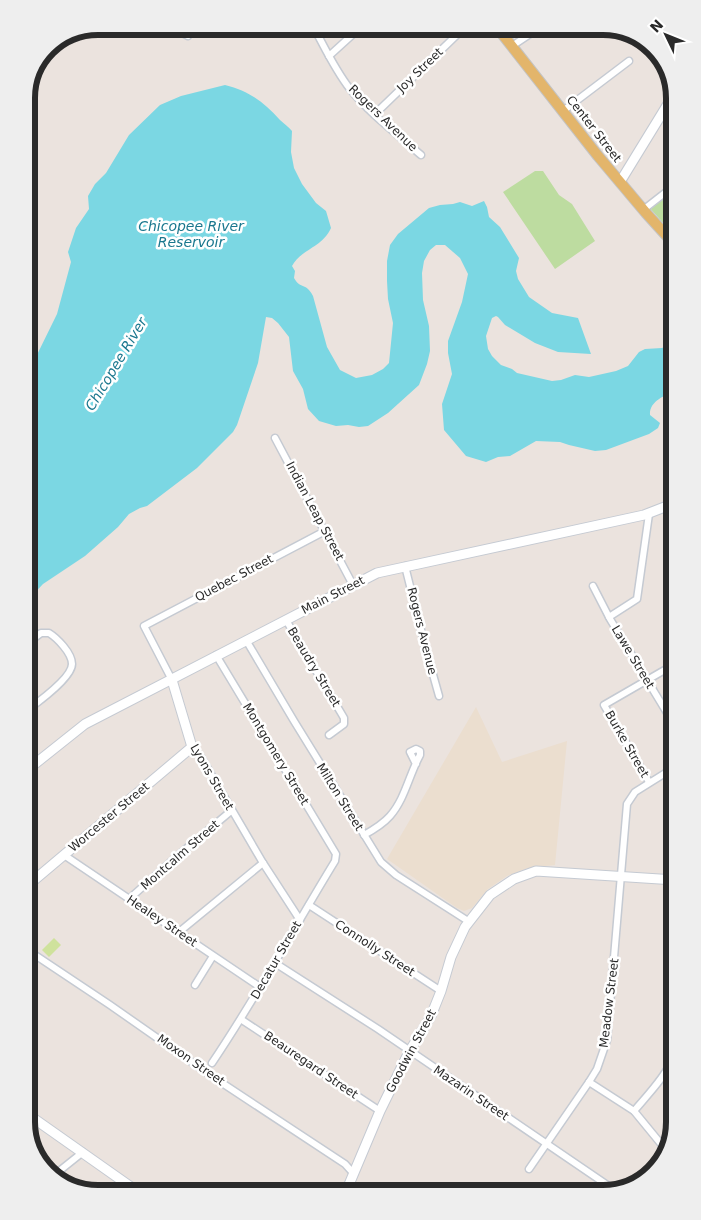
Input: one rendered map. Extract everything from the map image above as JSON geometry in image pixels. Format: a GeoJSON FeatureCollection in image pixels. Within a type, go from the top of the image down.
{"type":"FeatureCollection","features":[{"type":"Feature","properties":{"kind":"main road","name":"Center Street"},"geometry":{"type":"LineString","coordinates":[[503,35],[620,182],[666,235]]}},
{"type":"Feature","properties":{"kind":"main road"},"geometry":{"type":"LineString","coordinates":[[620,182],[666,107]]}},
{"type":"Feature","properties":{"kind":"main road","name":"Main Street"},"geometry":{"type":"LineString","coordinates":[[35,764],[84,724],[377,573],[649,514],[666,507]]}},
{"type":"Feature","properties":{"kind":"main road","name":"Lyons Street"},"geometry":{"type":"LineString","coordinates":[[172,680],[192,747]]}},
{"type":"Feature","properties":{"kind":"main road","name":"Worcester Street"},"geometry":{"type":"LineString","coordinates":[[35,879],[192,747]]}},
{"type":"Feature","properties":{"kind":"main road","name":"Goodwin Street"},"geometry":{"type":"LineString","coordinates":[[349,1185],[380,1111],[409,1052],[431,1016],[451,957],[468,921],[490,895],[514,878],[536,871],[666,879]]}},
{"type":"Feature","properties":{"kind":"main road"},"geometry":{"type":"LineString","coordinates":[[35,1119],[127,1185]]}},
{"type":"Feature","properties":{"kind":"street","name":"Rogers Avenue"},"geometry":{"type":"LineString","coordinates":[[318,35],[350,89],[374,114],[421,155]]}},
{"type":"Feature","properties":{"kind":"street"},"geometry":{"type":"LineString","coordinates":[[329,56],[352,35]]}},
{"type":"Feature","properties":{"kind":"street","name":"Joy Street"},"geometry":{"type":"LineString","coordinates":[[374,114],[457,35]]}},
{"type":"Feature","properties":{"kind":"street"},"geometry":{"type":"LineString","coordinates":[[512,46],[528,35]]}},
{"type":"Feature","properties":{"kind":"street"},"geometry":{"type":"LineString","coordinates":[[563,111],[629,61]]}},
{"type":"Feature","properties":{"kind":"street"},"geometry":{"type":"LineString","coordinates":[[643,210],[666,192]]}},
{"type":"Feature","properties":{"kind":"street","name":"Indian Leap Street"},"geometry":{"type":"LineString","coordinates":[[276,438],[353,584]]}},
{"type":"Feature","properties":{"kind":"street"},"geometry":{"type":"LineString","coordinates":[[609,617],[638,599],[649,514]]}},
{"type":"Feature","properties":{"kind":"street","name":"Quebec Street"},"geometry":{"type":"LineString","coordinates":[[144,626],[325,531]]}},
{"type":"Feature","properties":{"kind":"street","name":"Rogers Avenue"},"geometry":{"type":"LineString","coordinates":[[405,566],[424,646],[439,696]]}},
{"type":"Feature","properties":{"kind":"street","name":"Lawe Street"},"geometry":{"type":"LineString","coordinates":[[593,586],[609,617],[666,711]]}},
{"type":"Feature","properties":{"kind":"street","name":"Beaudry Street"},"geometry":{"type":"LineString","coordinates":[[286,620],[344,718],[344,724],[329,735]]}},
{"type":"Feature","properties":{"kind":"street","name":"Lyons Street"},"geometry":{"type":"LineString","coordinates":[[144,626],[172,680]]}},
{"type":"Feature","properties":{"kind":"street"},"geometry":{"type":"LineString","coordinates":[[35,637],[45,632],[52,634],[70,658],[72,665],[59,684],[35,704]]}},
{"type":"Feature","properties":{"kind":"street","name":"Milton Street"},"geometry":{"type":"LineString","coordinates":[[246,640],[376,855],[392,872],[468,921]]}},
{"type":"Feature","properties":{"kind":"street","name":"Montgomery Street"},"geometry":{"type":"LineString","coordinates":[[216,655],[336,854]]}},
{"type":"Feature","properties":{"kind":"street"},"geometry":{"type":"LineString","coordinates":[[647,680],[666,669]]}},
{"type":"Feature","properties":{"kind":"street","name":"Burke Street"},"geometry":{"type":"LineString","coordinates":[[647,680],[604,705],[649,782]]}},
{"type":"Feature","properties":{"kind":"street","name":"Lyons Street"},"geometry":{"type":"LineString","coordinates":[[192,747],[201,757],[231,811],[300,920]]}},
{"type":"Feature","properties":{"kind":"street"},"geometry":{"type":"LineString","coordinates":[[364,835],[390,817],[416,764]]}},
{"type":"Feature","properties":{"kind":"street","name":"Meadow Street"},"geometry":{"type":"LineString","coordinates":[[529,1169],[597,1069],[607,1040],[627,804],[635,792],[666,772]]}},
{"type":"Feature","properties":{"kind":"street","name":"Montcalm Street"},"geometry":{"type":"LineString","coordinates":[[130,899],[231,811]]}},
{"type":"Feature","properties":{"kind":"street","name":"Decatur Street"},"geometry":{"type":"LineString","coordinates":[[212,1063],[242,1020],[335,861],[336,854]]}},
{"type":"Feature","properties":{"kind":"street","name":"Healey Street"},"geometry":{"type":"LineString","coordinates":[[64,855],[260,987]]}},
{"type":"Feature","properties":{"kind":"street"},"geometry":{"type":"LineString","coordinates":[[179,932],[263,863]]}},
{"type":"Feature","properties":{"kind":"street","name":"Connolly Street"},"geometry":{"type":"LineString","coordinates":[[309,905],[441,990]]}},
{"type":"Feature","properties":{"kind":"street","name":"Moxon Street"},"geometry":{"type":"LineString","coordinates":[[35,955],[344,1164],[354,1174]]}},
{"type":"Feature","properties":{"kind":"street"},"geometry":{"type":"LineString","coordinates":[[195,985],[213,956]]}},
{"type":"Feature","properties":{"kind":"street","name":"Mazarin Street"},"geometry":{"type":"LineString","coordinates":[[275,963],[378,1029],[409,1052],[606,1185]]}},
{"type":"Feature","properties":{"kind":"street","name":"Beauregard Street"},"geometry":{"type":"LineString","coordinates":[[242,1020],[380,1111]]}},
{"type":"Feature","properties":{"kind":"street"},"geometry":{"type":"LineString","coordinates":[[634,1111],[666,1072]]}},
{"type":"Feature","properties":{"kind":"street"},"geometry":{"type":"LineString","coordinates":[[589,1082],[634,1111],[662,1145]]}},
{"type":"Feature","properties":{"kind":"street"},"geometry":{"type":"LineString","coordinates":[[59,1171],[83,1152]]}},
{"type":"Feature","properties":{"kind":"shaded area"},"geometry":{"type":"Polygon","coordinates":[[[476,707],[502,762],[567,741],[555,865],[528,868],[507,876],[488,889],[472,908],[464,911],[387,859],[476,707]]]}},
{"type":"Feature","properties":{"kind":"green space"},"geometry":{"type":"Polygon","coordinates":[[[535,171],[543,171],[559,195],[572,204],[595,241],[555,269],[503,192],[535,171]]]}},
{"type":"Feature","properties":{"kind":"green space"},"geometry":{"type":"Polygon","coordinates":[[[666,193],[666,226],[648,206],[666,193]]]}},
{"type":"Feature","properties":{"kind":"green space"},"geometry":{"type":"Polygon","coordinates":[[[54,938],[61,945],[49,957],[42,950],[54,938]]]}},
{"type":"Feature","properties":{"kind":"water","name":"Chicopee River Reservoir"},"geometry":{"type":"Polygon","coordinates":[[[225,85],[241,90],[268,108],[292,131],[291,152],[294,168],[302,184],[316,203],[326,211],[331,228],[322,240],[296,260],[292,266],[295,271],[294,278],[299,284],[308,289],[313,296],[327,347],[340,370],[356,378],[372,375],[389,363],[393,323],[388,299],[387,261],[390,245],[398,234],[429,208],[460,202],[472,206],[484,201],[489,217],[500,227],[519,258],[516,271],[518,279],[529,297],[552,313],[578,318],[591,354],[558,352],[535,343],[505,325],[496,316],[492,318],[486,336],[488,349],[492,356],[501,365],[517,373],[552,381],[575,375],[589,377],[616,371],[628,366],[639,352],[645,349],[666,346],[666,395],[658,400],[650,410],[650,415],[660,423],[658,428],[649,434],[606,450],[595,451],[560,442],[536,441],[510,456],[498,457],[486,462],[466,456],[444,430],[442,404],[452,374],[448,341],[462,302],[468,274],[460,258],[445,245],[436,245],[430,250],[424,261],[422,273],[423,300],[429,326],[430,351],[427,364],[419,385],[388,413],[368,426],[336,426],[319,421],[308,409],[303,389],[293,371],[289,337],[278,323],[272,318],[266,317],[258,363],[233,432],[197,468],[147,506],[129,514],[118,527],[85,556],[43,584],[35,592],[35,359],[57,314],[71,262],[68,252],[76,228],[89,209],[88,196],[95,184],[106,173],[129,135],[160,105],[181,96],[225,85]]]}},
{"type":"Feature","properties":{"kind":"water label","name":"Chicopee River"},"geometry":{"type":"Point","coordinates":[116,364]}}]}
